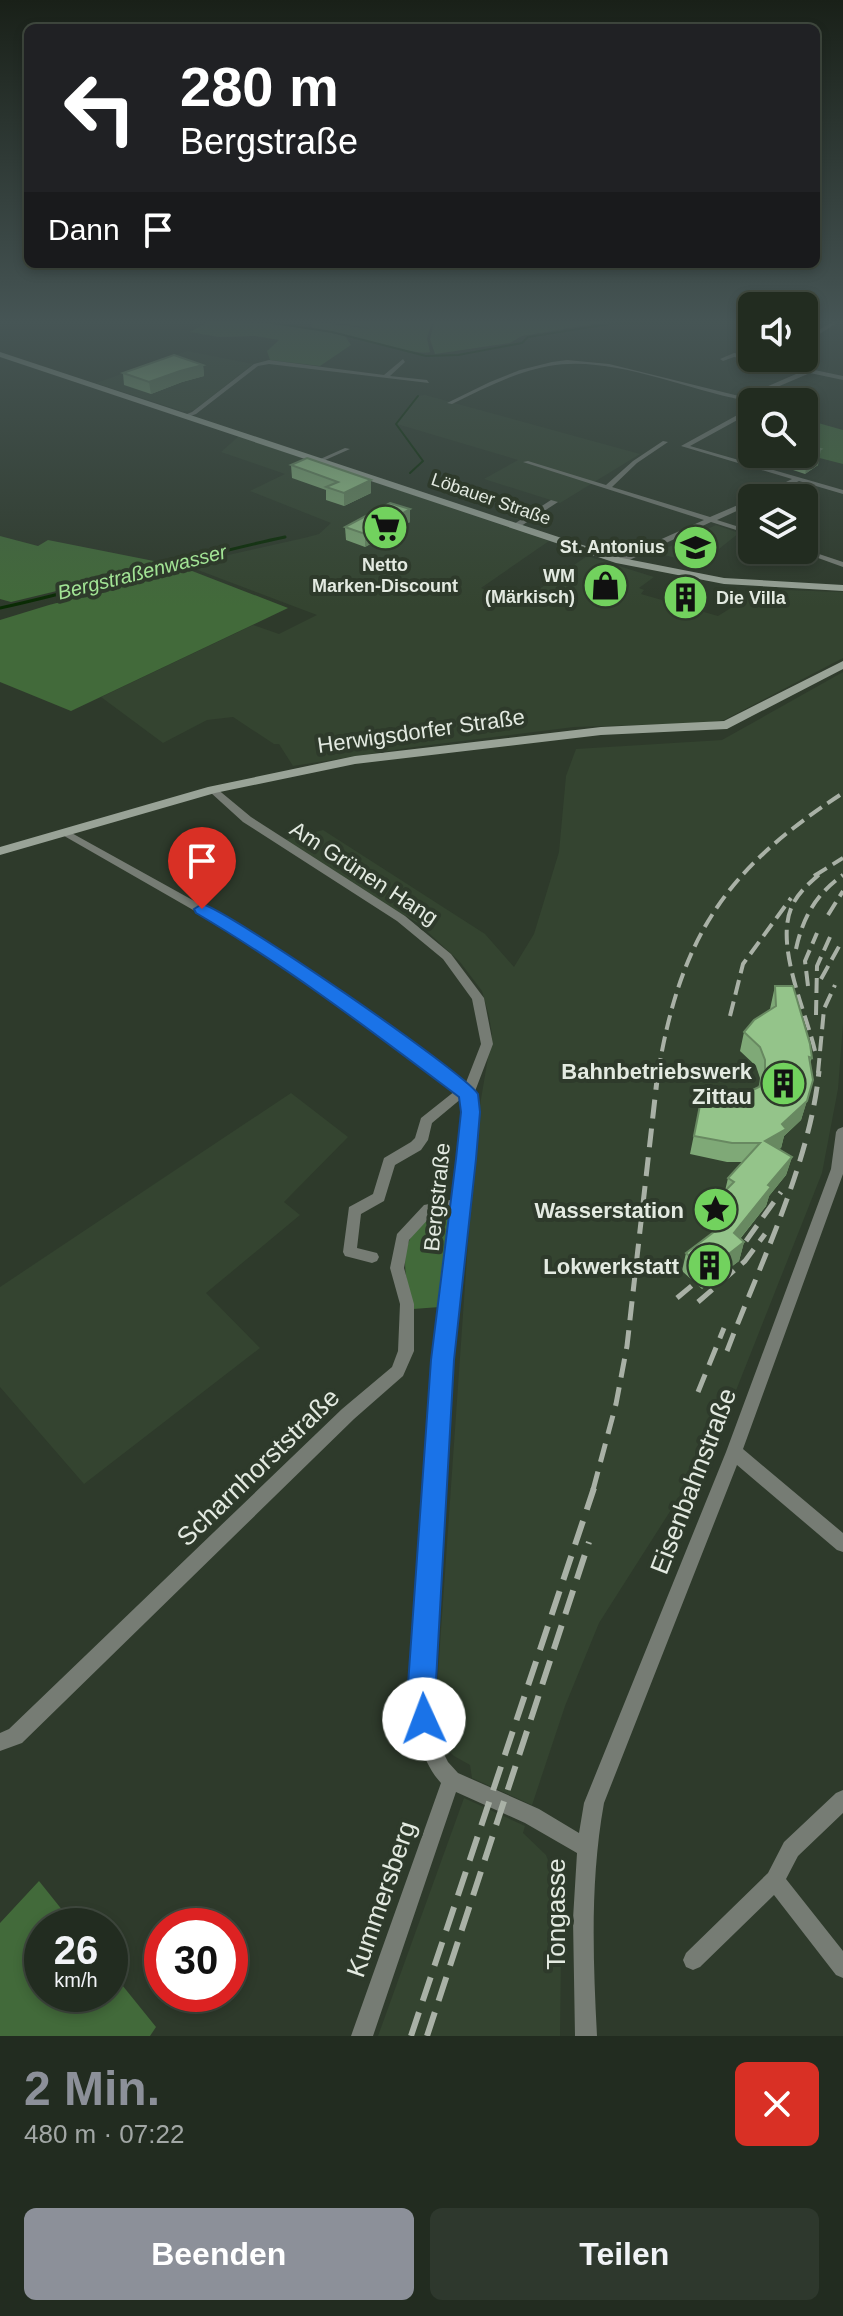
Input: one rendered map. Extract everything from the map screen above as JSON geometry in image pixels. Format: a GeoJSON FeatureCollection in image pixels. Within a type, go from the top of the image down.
{"type":"FeatureCollection","features":[{"type":"Feature","properties":{"kind":"main road","name":"Löbauer Straße"},"geometry":{"type":"LineString","coordinates":[[188,417],[620,561],[724,581],[843,588]]}},
{"type":"Feature","properties":{"kind":"main road","name":"Herwigsdorfer Straße"},"geometry":{"type":"LineString","coordinates":[[0,851],[213,790],[288,772],[427,751],[601,731],[727,725],[843,664]]}},
{"type":"Feature","properties":{"kind":"street"},"geometry":{"type":"LineString","coordinates":[[733,417],[684,446],[738,462]]}},
{"type":"Feature","properties":{"kind":"street"},"geometry":{"type":"LineString","coordinates":[[609,486],[635,462],[665,442]]}},
{"type":"Feature","properties":{"kind":"street"},"geometry":{"type":"LineString","coordinates":[[321,460],[347,449]]}},
{"type":"Feature","properties":{"kind":"street"},"geometry":{"type":"LineString","coordinates":[[526,462],[738,528]]}},
{"type":"Feature","properties":{"kind":"street"},"geometry":{"type":"LineString","coordinates":[[760,468],[843,492]]}},
{"type":"Feature","properties":{"kind":"street"},"geometry":{"type":"LineString","coordinates":[[787,484],[798,479]]}},
{"type":"Feature","properties":{"kind":"street"},"geometry":{"type":"LineString","coordinates":[[515,526],[554,502]]}},
{"type":"Feature","properties":{"kind":"street"},"geometry":{"type":"LineString","coordinates":[[620,561],[738,507]]}},
{"type":"Feature","properties":{"kind":"street"},"geometry":{"type":"LineString","coordinates":[[818,556],[843,565]]}},
{"type":"Feature","properties":{"kind":"street","name":"Am Grünen Hang"},"geometry":{"type":"LineString","coordinates":[[213,790],[230,809],[277,841],[414,925],[455,963],[475,993],[486,1031],[479,1078],[466,1092]]}},
{"type":"Feature","properties":{"kind":"street"},"geometry":{"type":"LineString","coordinates":[[64,833],[239,931],[466,1092],[426,1121],[421,1140],[416,1146],[389,1162],[379,1197],[354,1211],[350,1252],[372,1257]]}},
{"type":"Feature","properties":{"kind":"street","name":"Bergstraße"},"geometry":{"type":"LineString","coordinates":[[451,1780],[441,1769],[427,1739],[421,1699],[443,1360],[471,1112],[466,1092]]}},
{"type":"Feature","properties":{"kind":"street","name":"Eisenbahnstraße"},"geometry":{"type":"LineString","coordinates":[[585,1847],[594,1803],[734,1452],[840,1171],[843,1132]]}},
{"type":"Feature","properties":{"kind":"street","name":"Scharnhorststraße"},"geometry":{"type":"LineString","coordinates":[[0,1742],[15,1736],[348,1414],[398,1371],[406,1351],[407,1304],[397,1268],[402,1238],[429,1209],[462,1203]]}},
{"type":"Feature","properties":{"kind":"street"},"geometry":{"type":"LineString","coordinates":[[734,1452],[843,1544]]}},
{"type":"Feature","properties":{"kind":"street","name":"Tongasse"},"geometry":{"type":"LineString","coordinates":[[451,1780],[532,1816],[585,1847],[581,1904],[586,2036]]}},
{"type":"Feature","properties":{"kind":"street","name":"Kummersberg"},"geometry":{"type":"LineString","coordinates":[[362,2036],[451,1780]]}},
{"type":"Feature","properties":{"kind":"street"},"geometry":{"type":"LineString","coordinates":[[693,1960],[775,1880],[791,1849],[843,1800]]}},
{"type":"Feature","properties":{"kind":"street"},"geometry":{"type":"LineString","coordinates":[[775,1880],[843,1968]]}},
{"type":"Feature","properties":{"kind":"shaded area"},"geometry":{"type":"Polygon","coordinates":[[[402,417],[505,417],[640,454],[560,503],[484,479],[518,460],[397,424],[402,417]]]}},
{"type":"Feature","properties":{"kind":"shaded area"},"geometry":{"type":"Polygon","coordinates":[[[239,436],[549,541],[481,588],[519,603],[587,556],[654,577],[639,588],[644,590],[641,594],[718,616],[742,601],[753,589],[843,592],[843,658],[724,720],[704,723],[574,727],[293,766],[279,744],[274,744],[233,717],[207,720],[163,743],[101,697],[253,625],[279,634],[317,615],[190,567],[193,563],[319,534],[331,523],[250,491],[285,474],[221,452],[239,436]]]}},
{"type":"Feature","properties":{"kind":"shaded area","name":"St. Antonius"},"geometry":{"type":"Polygon","coordinates":[[[716,525],[738,533],[700,564],[656,553],[716,525]]]}},
{"type":"Feature","properties":{"kind":"shaded area"},"geometry":{"type":"Polygon","coordinates":[[[843,672],[843,1024],[838,1089],[822,1173],[718,1436],[599,1623],[565,1706],[532,1805],[472,1778],[470,1765],[454,1756],[441,1743],[436,1702],[472,1185],[480,1105],[492,1034],[489,1016],[482,991],[460,962],[418,923],[276,842],[323,830],[485,934],[514,967],[534,934],[559,852],[566,776],[576,749],[722,740],[843,672]]]}},
{"type":"Feature","properties":{"kind":"shaded area"},"geometry":{"type":"Polygon","coordinates":[[[291,1093],[348,1137],[284,1202],[300,1215],[206,1293],[260,1348],[84,1484],[0,1387],[0,1287],[291,1093]]]}},
{"type":"Feature","properties":{"kind":"shaded area"},"geometry":{"type":"Polygon","coordinates":[[[464,1798],[525,1826],[523,1833],[546,1855],[561,1896],[561,1931],[551,1930],[551,1955],[561,1956],[560,2036],[378,2036],[464,1798]]]}},
{"type":"Feature","properties":{"kind":"green space"},"geometry":{"type":"Polygon","coordinates":[[[818,423],[843,430],[843,464],[818,458],[818,423]]]}},
{"type":"Feature","properties":{"kind":"green space"},"geometry":{"type":"Polygon","coordinates":[[[0,536],[38,546],[48,540],[169,564],[11,602],[0,599],[0,536]]]}},
{"type":"Feature","properties":{"kind":"green space"},"geometry":{"type":"Polygon","coordinates":[[[187,569],[288,608],[71,711],[0,682],[0,620],[187,569]]]}},
{"type":"Feature","properties":{"kind":"green space"},"geometry":{"type":"Polygon","coordinates":[[[438,1213],[450,1219],[440,1307],[413,1309],[405,1267],[409,1242],[424,1222],[438,1213]]]}},
{"type":"Feature","properties":{"kind":"green space"},"geometry":{"type":"Polygon","coordinates":[[[39,1881],[61,1908],[24,1908],[24,2012],[128,2012],[128,1992],[156,2027],[150,2036],[0,2036],[0,1923],[39,1881]]]}},
{"type":"Feature","properties":{"kind":"building"},"geometry":{"type":"Polygon","coordinates":[[[307,458],[371,480],[344,493],[326,487],[338,482],[291,465],[307,458]]]}},
{"type":"Feature","properties":{"kind":"building"},"geometry":{"type":"Polygon","coordinates":[[[390,503],[410,509],[365,534],[345,527],[390,503]]]}},
{"type":"Feature","properties":{"kind":"building"},"geometry":{"type":"Polygon","coordinates":[[[681,581],[705,590],[692,598],[668,588],[681,581]]]}},
{"type":"Feature","properties":{"kind":"building"},"geometry":{"type":"Polygon","coordinates":[[[775,986],[793,986],[810,1044],[813,1080],[807,1101],[782,1124],[786,1129],[765,1141],[792,1157],[734,1233],[744,1242],[707,1271],[686,1253],[723,1225],[721,1195],[734,1182],[728,1178],[760,1143],[732,1143],[694,1136],[701,1100],[732,1100],[759,1087],[765,1075],[765,1060],[760,1047],[744,1032],[754,1020],[776,1006],[775,986]]]}},
{"type":"Feature","properties":{"kind":"waterway","name":"Bergstraßenwasser"},"geometry":{"type":"LineString","coordinates":[[401,417],[396,424],[423,461],[410,473]]}},
{"type":"Feature","properties":{"kind":"waterway","name":"Bergstraßenwasser"},"geometry":{"type":"LineString","coordinates":[[0,608],[285,537]]}},
{"type":"Feature","properties":{"kind":"railway"},"geometry":{"type":"LineString","coordinates":[[658,1073],[680,982],[696,944],[716,909],[768,849],[843,793]]}},
{"type":"Feature","properties":{"kind":"railway"},"geometry":{"type":"LineString","coordinates":[[814,876],[843,858]]}},
{"type":"Feature","properties":{"kind":"railway"},"geometry":{"type":"LineString","coordinates":[[815,1051],[793,977],[787,938],[793,904],[823,871]]}},
{"type":"Feature","properties":{"kind":"railway"},"geometry":{"type":"LineString","coordinates":[[796,949],[812,907],[825,890],[843,875]]}},
{"type":"Feature","properties":{"kind":"railway"},"geometry":{"type":"LineString","coordinates":[[828,915],[843,891]]}},
{"type":"Feature","properties":{"kind":"railway"},"geometry":{"type":"LineString","coordinates":[[730,1016],[743,964],[791,898]]}},
{"type":"Feature","properties":{"kind":"railway"},"geometry":{"type":"LineString","coordinates":[[808,986],[805,961],[817,933]]}},
{"type":"Feature","properties":{"kind":"railway"},"geometry":{"type":"LineString","coordinates":[[816,1015],[817,966],[830,937]]}},
{"type":"Feature","properties":{"kind":"railway"},"geometry":{"type":"LineString","coordinates":[[821,979],[842,941]]}},
{"type":"Feature","properties":{"kind":"railway"},"geometry":{"type":"LineString","coordinates":[[818,1073],[824,1009],[835,985]]}},
{"type":"Feature","properties":{"kind":"railway"},"geometry":{"type":"LineString","coordinates":[[593,1490],[616,1404],[627,1346],[658,1071]]}},
{"type":"Feature","properties":{"kind":"railway"},"geometry":{"type":"LineString","coordinates":[[727,1351],[795,1177],[814,1106],[819,1071]]}},
{"type":"Feature","properties":{"kind":"railway"},"geometry":{"type":"LineString","coordinates":[[746,1241],[781,1192]]}},
{"type":"Feature","properties":{"kind":"railway"},"geometry":{"type":"LineString","coordinates":[[698,1302],[745,1261],[765,1234]]}},
{"type":"Feature","properties":{"kind":"railway"},"geometry":{"type":"LineString","coordinates":[[677,1298],[695,1283]]}},
{"type":"Feature","properties":{"kind":"railway"},"geometry":{"type":"LineString","coordinates":[[698,1392],[724,1328]]}},
{"type":"Feature","properties":{"kind":"railway"},"geometry":{"type":"LineString","coordinates":[[411,2036],[594,1488]]}},
{"type":"Feature","properties":{"kind":"railway"},"geometry":{"type":"LineString","coordinates":[[427,2036],[589,1542]]}},
{"type":"Feature","properties":{"kind":"place","name":"Netto Marken-Discount"},"geometry":{"type":"Point","coordinates":[385,527]}},
{"type":"Feature","properties":{"kind":"place","name":"St. Antonius"},"geometry":{"type":"Point","coordinates":[696,547]}},
{"type":"Feature","properties":{"kind":"place","name":"WM (Märkisch)"},"geometry":{"type":"Point","coordinates":[606,586]}},
{"type":"Feature","properties":{"kind":"place","name":"Die Villa"},"geometry":{"type":"Point","coordinates":[685,598]}},
{"type":"Feature","properties":{"kind":"place","name":"Bahnbetriebswerk Zittau"},"geometry":{"type":"Point","coordinates":[783,1084]}},
{"type":"Feature","properties":{"kind":"place","name":"Wasserstation"},"geometry":{"type":"Point","coordinates":[715,1210]}},
{"type":"Feature","properties":{"kind":"place","name":"Lokwerkstatt"},"geometry":{"type":"Point","coordinates":[710,1266]}},
{"type":"Feature","properties":{"kind":"route"},"geometry":{"type":"LineString","coordinates":[[202,909],[378,1026],[468,1094],[471,1112],[443,1360],[421,1699],[424,1719]]}}]}
